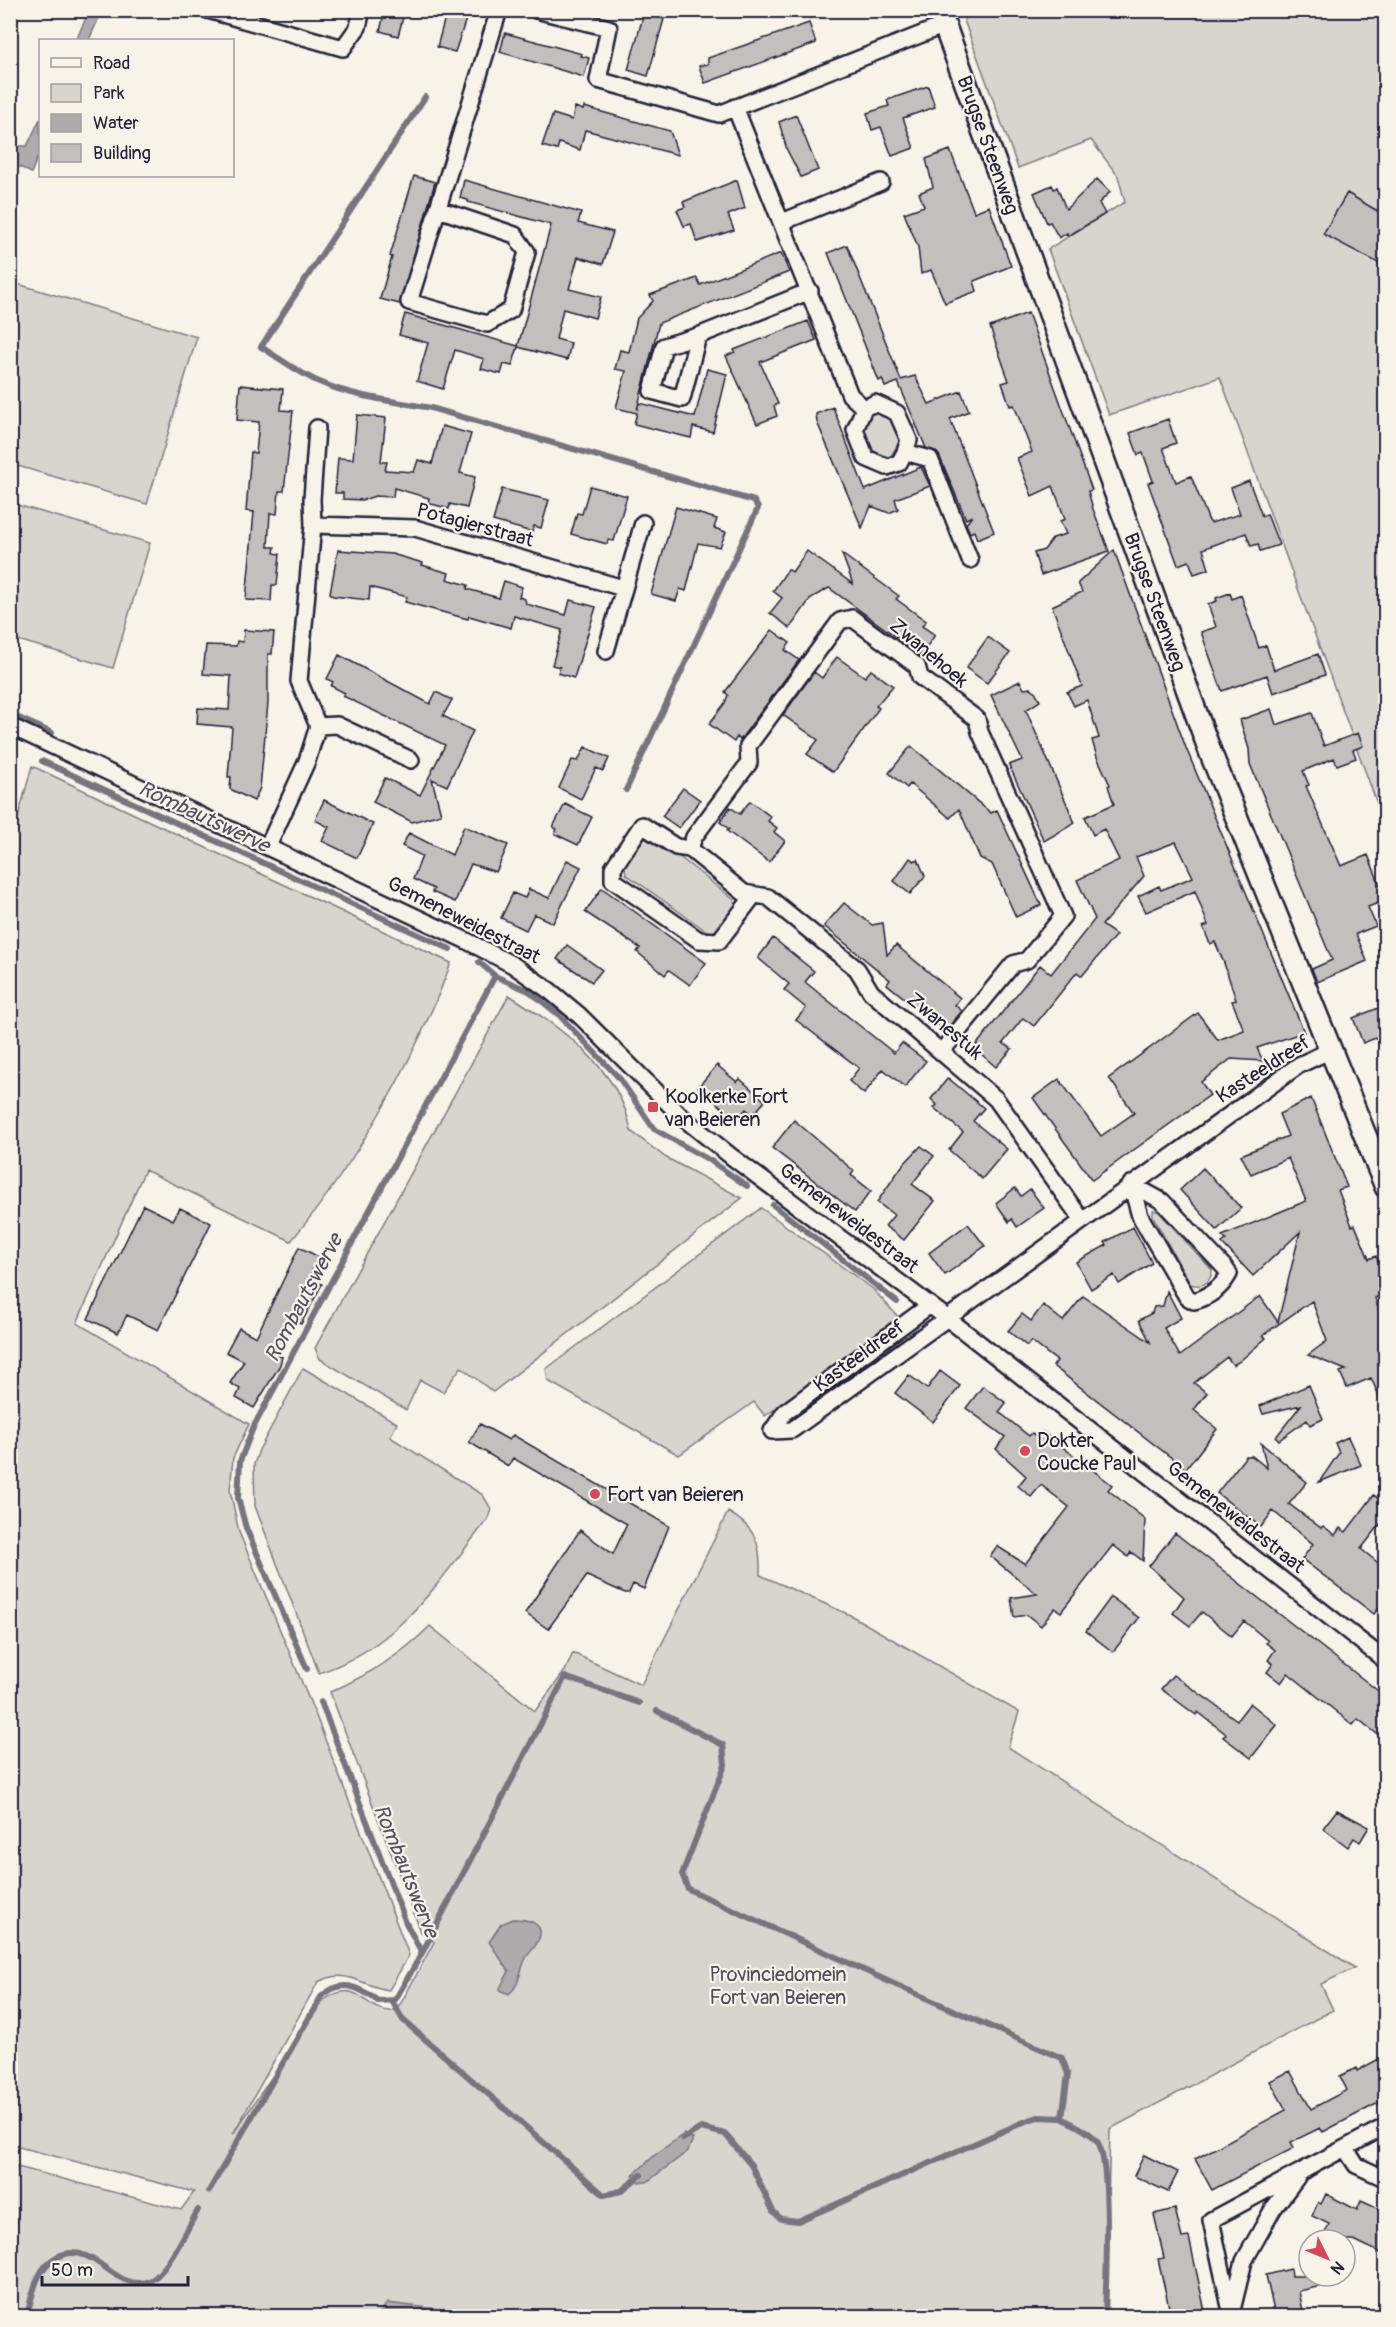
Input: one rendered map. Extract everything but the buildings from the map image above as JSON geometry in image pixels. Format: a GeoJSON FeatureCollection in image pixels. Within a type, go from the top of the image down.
{"type":"FeatureCollection","features":[{"type":"Feature","properties":{"kind":"main road","name":"Brugse Steenweg"},"geometry":{"type":"LineString","coordinates":[[942,18],[1211,754],[1329,1051],[1386,1187]]}},
{"type":"Feature","properties":{"kind":"street"},"geometry":{"type":"LineString","coordinates":[[208,10],[343,48],[358,27],[362,10]]}},
{"type":"Feature","properties":{"kind":"street"},"geometry":{"type":"LineString","coordinates":[[438,209],[515,235],[527,252],[511,310],[487,324],[409,302],[499,10]]}},
{"type":"Feature","properties":{"kind":"street"},"geometry":{"type":"LineString","coordinates":[[536,10],[609,28],[598,80],[719,114],[942,18]]}},
{"type":"Feature","properties":{"kind":"street"},"geometry":{"type":"LineString","coordinates":[[735,107],[850,395],[864,408]]}},
{"type":"Feature","properties":{"kind":"street"},"geometry":{"type":"LineString","coordinates":[[782,222],[881,182]]}},
{"type":"Feature","properties":{"kind":"street"},"geometry":{"type":"LineString","coordinates":[[698,336],[810,291]]}},
{"type":"Feature","properties":{"kind":"street"},"geometry":{"type":"LineString","coordinates":[[875,403],[897,413],[909,440],[899,463],[887,467],[866,458],[855,430],[864,408],[875,403]]}},
{"type":"Feature","properties":{"kind":"street"},"geometry":{"type":"LineString","coordinates":[[268,846],[307,761],[318,726],[299,681],[313,525],[312,499],[317,428]]}},
{"type":"Feature","properties":{"kind":"street"},"geometry":{"type":"LineString","coordinates":[[905,452],[930,459],[970,560]]}},
{"type":"Feature","properties":{"kind":"street"},"geometry":{"type":"LineString","coordinates":[[606,651],[643,523]]}},
{"type":"Feature","properties":{"kind":"street","name":"Potagierstraat"},"geometry":{"type":"LineString","coordinates":[[313,525],[415,528],[623,588]]}},
{"type":"Feature","properties":{"kind":"street","name":"Zwanehoek"},"geometry":{"type":"LineString","coordinates":[[690,849],[694,837],[749,763],[748,746],[840,621],[852,618],[917,666],[920,677],[977,719],[980,732],[1063,916],[1027,960],[1013,964],[942,1051]]}},
{"type":"Feature","properties":{"kind":"street"},"geometry":{"type":"LineString","coordinates":[[318,726],[337,725],[411,760]]}},
{"type":"Feature","properties":{"kind":"street","name":"Gemeneweidestraat"},"geometry":{"type":"LineString","coordinates":[[10,726],[268,846],[467,942],[531,977],[579,1015],[682,1117],[947,1318],[1386,1661]]}},
{"type":"Feature","properties":{"kind":"street","name":"Zwanestuk"},"geometry":{"type":"LineString","coordinates":[[754,895],[720,941],[699,940],[613,880],[613,868],[642,825],[676,847],[690,849],[744,893],[768,897],[857,969],[871,992],[996,1099],[1082,1220]]}},
{"type":"Feature","properties":{"kind":"street","name":"Kasteeldreef"},"geometry":{"type":"LineString","coordinates":[[930,1305],[784,1412],[772,1431],[792,1430],[1299,1065],[1329,1051]]}},
{"type":"Feature","properties":{"kind":"street"},"geometry":{"type":"LineString","coordinates":[[1131,1184],[1162,1201],[1225,1268],[1228,1275],[1224,1282],[1203,1299],[1194,1301],[1187,1297],[1140,1216],[1131,1184]]}},
{"type":"Feature","properties":{"kind":"street"},"geometry":{"type":"LineString","coordinates":[[1232,2315],[1211,2220],[1386,2126]]}},
{"type":"Feature","properties":{"kind":"street"},"geometry":{"type":"LineString","coordinates":[[1345,2148],[1356,2165],[1386,2179]]}},
{"type":"Feature","properties":{"kind":"street"},"geometry":{"type":"LineString","coordinates":[[1232,2315],[1244,2261],[1273,2209],[1300,2172]]}},
{"type":"Feature","properties":{"kind":"green space"},"geometry":{"type":"Polygon","coordinates":[[[971,10],[1385,11],[1385,825],[1220,377],[1109,415],[1048,249],[1125,202],[1118,176],[1091,140],[1018,168],[964,20],[971,10]]]}},
{"type":"Feature","properties":{"kind":"green space"},"geometry":{"type":"Polygon","coordinates":[[[11,282],[197,337],[147,504],[11,464],[11,282]]]}},
{"type":"Feature","properties":{"kind":"green space"},"geometry":{"type":"Polygon","coordinates":[[[875,413],[891,419],[900,441],[889,459],[872,451],[863,430],[869,415],[875,413]]]}},
{"type":"Feature","properties":{"kind":"green space"},"geometry":{"type":"Polygon","coordinates":[[[10,503],[150,543],[113,668],[11,638],[10,503]]]}},
{"type":"Feature","properties":{"kind":"green space","name":"Provinciedomein Fort van Beieren"},"geometry":{"type":"Polygon","coordinates":[[[32,766],[451,963],[420,1036],[382,1109],[339,1178],[291,1241],[145,1170],[77,1323],[249,1424],[233,1458],[230,1490],[239,1532],[316,1716],[409,1955],[389,1990],[338,1976],[318,1982],[233,2134],[324,2000],[336,1993],[346,1991],[354,1993],[375,2007],[393,2011],[401,2003],[434,1942],[421,1932],[330,1692],[383,1664],[407,1647],[430,1626],[535,1711],[565,1671],[573,1653],[641,1685],[728,1512],[745,1524],[755,1538],[758,1545],[760,1575],[850,1615],[1019,1712],[1008,1747],[1355,1968],[1321,1984],[1333,2010],[1110,2129],[1105,2316],[11,2316],[10,2165],[181,2210],[194,2192],[11,2145],[10,846],[32,766]]]}},
{"type":"Feature","properties":{"kind":"green space"},"geometry":{"type":"Polygon","coordinates":[[[646,837],[654,837],[733,899],[737,907],[717,932],[708,932],[626,874],[624,861],[646,837]]]}},
{"type":"Feature","properties":{"kind":"green space"},"geometry":{"type":"Polygon","coordinates":[[[509,995],[567,1035],[585,1051],[614,1088],[625,1108],[631,1131],[665,1157],[742,1198],[493,1392],[461,1367],[443,1392],[420,1380],[406,1410],[320,1359],[315,1348],[509,995]]]}},
{"type":"Feature","properties":{"kind":"green space"},"geometry":{"type":"Polygon","coordinates":[[[761,1208],[873,1289],[900,1319],[765,1416],[754,1402],[679,1455],[548,1381],[546,1369],[761,1208]]]}},
{"type":"Feature","properties":{"kind":"green space"},"geometry":{"type":"Polygon","coordinates":[[[1153,1210],[1159,1212],[1212,1270],[1208,1281],[1202,1285],[1190,1284],[1153,1216],[1153,1210]]]}},
{"type":"Feature","properties":{"kind":"green space"},"geometry":{"type":"Polygon","coordinates":[[[303,1368],[397,1423],[390,1437],[483,1495],[491,1509],[488,1519],[415,1610],[373,1646],[348,1661],[319,1673],[255,1506],[254,1464],[259,1450],[303,1368]]]}},
{"type":"Feature","properties":{"kind":"water"},"geometry":{"type":"Polygon","coordinates":[[[61,11],[99,11],[101,13],[89,39],[76,39],[86,18],[61,11]]]}},
{"type":"Feature","properties":{"kind":"water"},"geometry":{"type":"Polygon","coordinates":[[[39,121],[39,154],[31,173],[11,162],[11,140],[19,146],[27,146],[39,121]]]}},
{"type":"Feature","properties":{"kind":"water"},"geometry":{"type":"Polygon","coordinates":[[[513,1919],[534,1923],[540,1930],[540,1935],[537,1944],[525,1960],[515,1987],[509,1994],[499,1990],[509,1971],[489,1942],[501,1924],[513,1919]]]}},
{"type":"Feature","properties":{"kind":"water"},"geometry":{"type":"Polygon","coordinates":[[[684,2134],[693,2139],[688,2151],[647,2182],[639,2182],[633,2175],[656,2154],[684,2134]]]}},
{"type":"Feature","properties":{"kind":"water"},"geometry":{"type":"Polygon","coordinates":[[[387,2303],[437,2309],[446,2316],[378,2316],[387,2303]]]}},
{"type":"Feature","properties":{"kind":"waterway"},"geometry":{"type":"LineString","coordinates":[[425,97],[261,347],[310,377],[344,391],[431,408],[754,501],[758,508],[626,790]]}},
{"type":"Feature","properties":{"kind":"waterway","name":"Rombautswerve"},"geometry":{"type":"LineString","coordinates":[[10,714],[52,733]]}},
{"type":"Feature","properties":{"kind":"waterway","name":"Rombautswerve"},"geometry":{"type":"LineString","coordinates":[[42,761],[450,949]]}},
{"type":"Feature","properties":{"kind":"waterway","name":"Rombautswerve"},"geometry":{"type":"LineString","coordinates":[[307,1669],[246,1528],[238,1498],[240,1461],[253,1428],[495,976],[479,962]]}},
{"type":"Feature","properties":{"kind":"waterway"},"geometry":{"type":"LineString","coordinates":[[495,976],[529,991],[559,1015],[620,1079],[654,1129],[711,1161],[747,1186]]}},
{"type":"Feature","properties":{"kind":"waterway"},"geometry":{"type":"LineString","coordinates":[[773,1205],[897,1302]]}},
{"type":"Feature","properties":{"kind":"waterway"},"geometry":{"type":"LineString","coordinates":[[422,1953],[565,1677],[639,1703]]}},
{"type":"Feature","properties":{"kind":"waterway","name":"Rombautswerve"},"geometry":{"type":"LineString","coordinates":[[209,2191],[321,1997],[335,1988],[349,1986],[363,1991],[378,2001],[395,2000],[422,1953],[406,1923],[321,1702]]}},
{"type":"Feature","properties":{"kind":"waterway"},"geometry":{"type":"LineString","coordinates":[[657,1711],[723,1745],[725,1765],[682,1874],[688,1889],[1062,2058],[1068,2074],[1062,2118],[1094,2137],[1102,2153],[1107,2224],[1105,2316]]}},
{"type":"Feature","properties":{"kind":"waterway"},"geometry":{"type":"LineString","coordinates":[[392,2001],[403,2020],[604,2195],[621,2191],[641,2175]]}},
{"type":"Feature","properties":{"kind":"waterway"},"geometry":{"type":"LineString","coordinates":[[683,2139],[701,2128],[725,2134],[751,2165],[773,2211],[781,2219],[798,2221],[1026,2121],[1038,2117],[1062,2118]]}},
{"type":"Feature","properties":{"kind":"waterway","name":"Rombautswerve"},"geometry":{"type":"LineString","coordinates":[[27,2316],[34,2288],[42,2270],[48,2263],[65,2254],[77,2253],[87,2257],[127,2281],[137,2283],[156,2277],[170,2260],[198,2210]]}},
{"type":"Feature","properties":{"kind":"place","name":"Koolkerke Fort van Beieren"},"geometry":{"type":"Point","coordinates":[653,1107]}},
{"type":"Feature","properties":{"kind":"place","name":"Dokter Coucke Paul"},"geometry":{"type":"Point","coordinates":[1025,1451]}},
{"type":"Feature","properties":{"kind":"place","name":"Fort van Beieren"},"geometry":{"type":"Point","coordinates":[595,1494]}}]}
